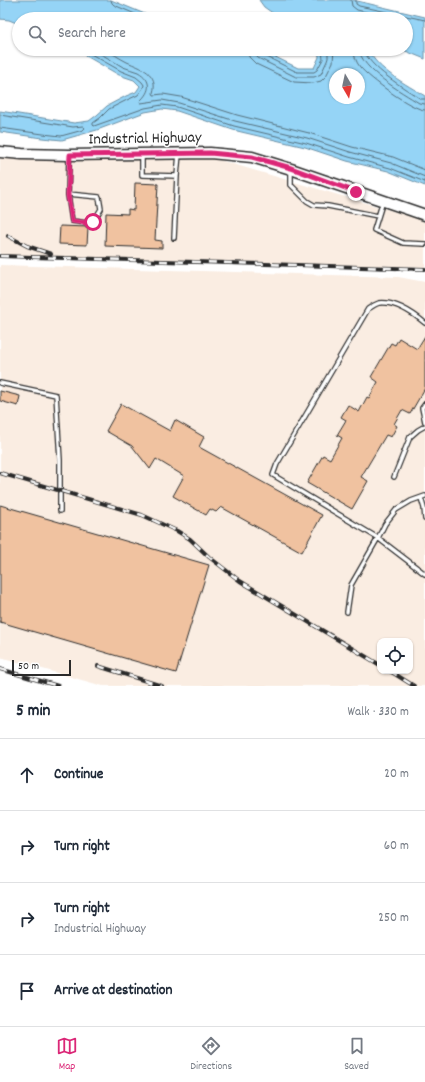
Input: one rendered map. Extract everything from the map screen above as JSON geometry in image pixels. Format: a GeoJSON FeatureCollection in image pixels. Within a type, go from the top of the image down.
{"type":"FeatureCollection","features":[{"type":"Feature","properties":{"kind":"street","name":"Industrial Highway"},"geometry":{"type":"LineString","coordinates":[[0,152],[70,155],[210,153],[252,157],[291,168],[425,215]]}},
{"type":"Feature","properties":{"kind":"lane"},"geometry":{"type":"LineString","coordinates":[[174,238],[179,153]]}},
{"type":"Feature","properties":{"kind":"lane"},"geometry":{"type":"LineString","coordinates":[[142,154],[142,175],[177,176]]}},
{"type":"Feature","properties":{"kind":"lane"},"geometry":{"type":"LineString","coordinates":[[68,194],[99,197],[101,209],[93,222],[87,223],[72,221],[68,194],[70,155]]}},
{"type":"Feature","properties":{"kind":"lane"},"geometry":{"type":"LineString","coordinates":[[291,168],[292,185],[307,202],[314,205],[328,206],[378,216]]}},
{"type":"Feature","properties":{"kind":"lane"},"geometry":{"type":"LineString","coordinates":[[383,200],[374,230],[403,243],[425,244]]}},
{"type":"Feature","properties":{"kind":"lane"},"geometry":{"type":"LineString","coordinates":[[425,323],[416,315],[393,304],[379,303],[368,309],[277,464],[273,475],[378,538],[425,574]]}},
{"type":"Feature","properties":{"kind":"lane"},"geometry":{"type":"LineString","coordinates":[[0,383],[56,395],[60,460],[60,511]]}},
{"type":"Feature","properties":{"kind":"lane"},"geometry":{"type":"LineString","coordinates":[[425,404],[422,408],[425,422]]}},
{"type":"Feature","properties":{"kind":"lane"},"geometry":{"type":"LineString","coordinates":[[394,477],[410,437],[425,426]]}},
{"type":"Feature","properties":{"kind":"lane"},"geometry":{"type":"LineString","coordinates":[[347,612],[351,585],[385,524],[396,510],[423,497],[425,519]]}},
{"type":"Feature","properties":{"kind":"shaded area"},"geometry":{"type":"Polygon","coordinates":[[[0,152],[22,154],[216,159],[417,218],[425,222],[425,267],[0,255],[0,152]]]}},
{"type":"Feature","properties":{"kind":"shaded area"},"geometry":{"type":"Polygon","coordinates":[[[0,265],[398,277],[425,282],[425,686],[103,686],[0,657],[0,265]]]}},
{"type":"Feature","properties":{"kind":"water"},"geometry":{"type":"Polygon","coordinates":[[[0,0],[111,0],[140,12],[12,12],[12,21],[0,19],[0,0]]]}},
{"type":"Feature","properties":{"kind":"water"},"geometry":{"type":"Polygon","coordinates":[[[259,0],[353,0],[404,12],[271,12],[264,7],[259,0]]]}},
{"type":"Feature","properties":{"kind":"water"},"geometry":{"type":"Polygon","coordinates":[[[413,14],[425,17],[425,59],[413,54],[413,14]]]}},
{"type":"Feature","properties":{"kind":"water"},"geometry":{"type":"Polygon","coordinates":[[[86,56],[273,56],[298,68],[314,68],[319,56],[372,56],[378,64],[393,76],[425,96],[425,186],[388,171],[347,161],[305,147],[233,130],[177,111],[162,109],[145,112],[97,130],[62,140],[0,132],[0,111],[74,123],[89,121],[107,106],[136,92],[140,86],[134,80],[119,75],[86,56]]]}},
{"type":"Feature","properties":{"kind":"building"},"geometry":{"type":"Polygon","coordinates":[[[135,183],[158,184],[155,240],[162,241],[162,248],[105,246],[106,213],[128,214],[128,209],[134,210],[135,183]]]}},
{"type":"Feature","properties":{"kind":"building"},"geometry":{"type":"Polygon","coordinates":[[[60,226],[88,227],[87,245],[59,244],[60,226]]]}},
{"type":"Feature","properties":{"kind":"building"},"geometry":{"type":"Polygon","coordinates":[[[425,336],[425,388],[410,414],[402,410],[394,424],[397,426],[391,437],[386,435],[361,477],[368,481],[352,509],[307,483],[323,455],[330,459],[342,438],[337,435],[346,420],[341,417],[348,405],[359,412],[367,397],[369,398],[378,382],[371,377],[391,343],[395,345],[399,338],[417,349],[425,336]]]}},
{"type":"Feature","properties":{"kind":"building"},"geometry":{"type":"Polygon","coordinates":[[[0,391],[20,396],[18,406],[0,401],[0,391]]]}},
{"type":"Feature","properties":{"kind":"building"},"geometry":{"type":"Polygon","coordinates":[[[121,404],[170,431],[175,420],[204,437],[199,447],[322,515],[302,552],[221,507],[216,512],[210,509],[206,515],[173,496],[184,476],[156,459],[150,469],[132,446],[106,431],[121,404]]]}},
{"type":"Feature","properties":{"kind":"building"},"geometry":{"type":"Polygon","coordinates":[[[0,505],[209,565],[176,673],[0,622],[0,505]]]}},
{"type":"Feature","properties":{"kind":"railway"},"geometry":{"type":"LineString","coordinates":[[8,236],[27,246],[51,254]]}},
{"type":"Feature","properties":{"kind":"railway"},"geometry":{"type":"LineString","coordinates":[[0,256],[425,269]]}},
{"type":"Feature","properties":{"kind":"railway"},"geometry":{"type":"LineString","coordinates":[[0,473],[142,515],[177,531],[190,539],[209,557],[240,581],[377,663]]}},
{"type":"Feature","properties":{"kind":"railway"},"geometry":{"type":"LineString","coordinates":[[98,666],[162,686]]}},
{"type":"Feature","properties":{"kind":"railway"},"geometry":{"type":"LineString","coordinates":[[0,669],[58,686]]}},
{"type":"Feature","properties":{"kind":"railway"},"geometry":{"type":"LineString","coordinates":[[395,674],[414,686]]}},
{"type":"Feature","properties":{"kind":"route"},"geometry":{"type":"LineString","coordinates":[[93,222],[87,223],[72,221],[68,195],[70,155],[210,153],[252,157],[291,168],[356,192]]}}]}
